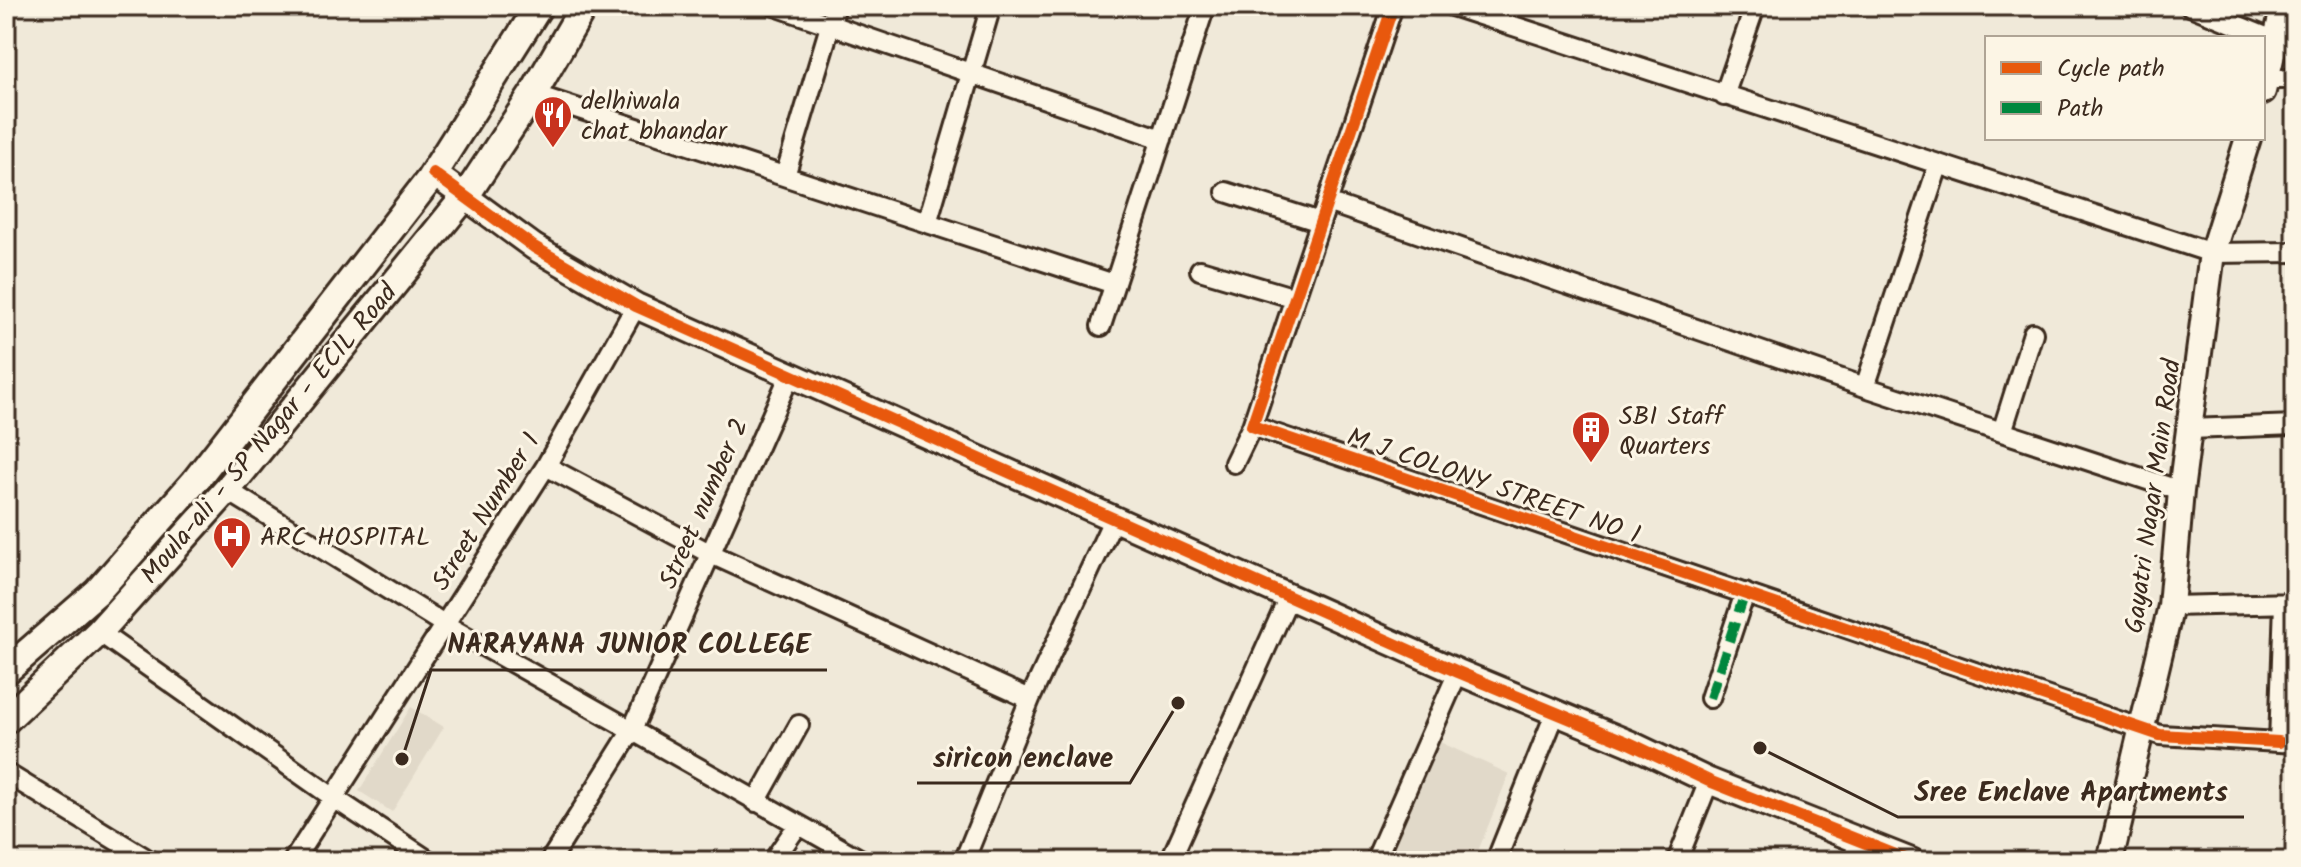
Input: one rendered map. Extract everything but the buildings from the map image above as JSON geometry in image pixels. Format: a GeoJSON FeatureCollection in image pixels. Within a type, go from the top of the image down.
{"type":"FeatureCollection","features":[{"type":"Feature","properties":{"kind":"main road","name":"Moula-ali - SP Nagar - ECIL Road"},"geometry":{"type":"LineString","coordinates":[[6,671],[97,592],[163,519],[433,173],[539,6]]}},
{"type":"Feature","properties":{"kind":"main road","name":"Moula-ali - SP Nagar - ECIL Road"},"geometry":{"type":"LineString","coordinates":[[6,720],[99,632],[227,490],[467,194],[533,94],[584,6]]}},
{"type":"Feature","properties":{"kind":"street"},"geometry":{"type":"LineString","coordinates":[[775,6],[1162,139]]}},
{"type":"Feature","properties":{"kind":"street"},"geometry":{"type":"LineString","coordinates":[[785,176],[836,6]]}},
{"type":"Feature","properties":{"kind":"street"},"geometry":{"type":"LineString","coordinates":[[927,223],[991,6]]}},
{"type":"Feature","properties":{"kind":"street"},"geometry":{"type":"LineString","coordinates":[[1101,326],[1205,6]]}},
{"type":"Feature","properties":{"kind":"street"},"geometry":{"type":"LineString","coordinates":[[1234,463],[1252,426],[1393,6]]}},
{"type":"Feature","properties":{"kind":"street"},"geometry":{"type":"LineString","coordinates":[[1452,6],[2212,253],[2295,252]]}},
{"type":"Feature","properties":{"kind":"street"},"geometry":{"type":"LineString","coordinates":[[1724,96],[1755,6]]}},
{"type":"Feature","properties":{"kind":"street"},"geometry":{"type":"LineString","coordinates":[[2190,6],[2264,36]]}},
{"type":"Feature","properties":{"kind":"street"},"geometry":{"type":"LineString","coordinates":[[2284,6],[2265,85],[2295,79]]}},
{"type":"Feature","properties":{"kind":"street"},"geometry":{"type":"LineString","coordinates":[[2265,37],[2276,41]]}},
{"type":"Feature","properties":{"kind":"street"},"geometry":{"type":"LineString","coordinates":[[533,94],[1114,284]]}},
{"type":"Feature","properties":{"kind":"street","name":"Gayatri Nagar Main Road"},"geometry":{"type":"LineString","coordinates":[[2110,861],[2171,606],[2181,491],[2212,253],[2247,140]]}},
{"type":"Feature","properties":{"kind":"street"},"geometry":{"type":"LineString","coordinates":[[1865,387],[1938,166]]}},
{"type":"Feature","properties":{"kind":"street"},"geometry":{"type":"LineString","coordinates":[[433,173],[467,194],[534,247],[636,306],[789,377],[1458,672],[1629,743],[1856,850],[1911,861]]}},
{"type":"Feature","properties":{"kind":"street"},"geometry":{"type":"LineString","coordinates":[[1226,192],[1320,222]]}},
{"type":"Feature","properties":{"kind":"street"},"geometry":{"type":"LineString","coordinates":[[1327,202],[1865,387],[2181,491]]}},
{"type":"Feature","properties":{"kind":"street"},"geometry":{"type":"LineString","coordinates":[[1200,270],[1295,298]]}},
{"type":"Feature","properties":{"kind":"street","name":"Street Number 1"},"geometry":{"type":"LineString","coordinates":[[293,861],[546,466],[636,306]]}},
{"type":"Feature","properties":{"kind":"street"},"geometry":{"type":"LineString","coordinates":[[2002,432],[2033,333]]}},
{"type":"Feature","properties":{"kind":"street","name":"Street number 2"},"geometry":{"type":"LineString","coordinates":[[550,861],[631,732],[789,377]]}},
{"type":"Feature","properties":{"kind":"street"},"geometry":{"type":"LineString","coordinates":[[2190,429],[2295,425]]}},
{"type":"Feature","properties":{"kind":"street","name":"M J COLONY STREET NO 1"},"geometry":{"type":"LineString","coordinates":[[1252,426],[2140,728],[2179,737],[2287,743]]}},
{"type":"Feature","properties":{"kind":"street"},"geometry":{"type":"LineString","coordinates":[[546,466],[709,553],[1030,699]]}},
{"type":"Feature","properties":{"kind":"street"},"geometry":{"type":"LineString","coordinates":[[227,490],[444,624],[863,861]]}},
{"type":"Feature","properties":{"kind":"street"},"geometry":{"type":"LineString","coordinates":[[987,861],[966,857],[1030,699],[1114,518]]}},
{"type":"Feature","properties":{"kind":"street"},"geometry":{"type":"LineString","coordinates":[[1710,698],[1745,593]]}},
{"type":"Feature","properties":{"kind":"street"},"geometry":{"type":"LineString","coordinates":[[1170,861],[1289,597]]}},
{"type":"Feature","properties":{"kind":"street"},"geometry":{"type":"LineString","coordinates":[[2171,606],[2290,603],[2287,743]]}},
{"type":"Feature","properties":{"kind":"street"},"geometry":{"type":"LineString","coordinates":[[99,632],[334,798],[429,861]]}},
{"type":"Feature","properties":{"kind":"street"},"geometry":{"type":"LineString","coordinates":[[1375,861],[1458,672]]}},
{"type":"Feature","properties":{"kind":"street"},"geometry":{"type":"LineString","coordinates":[[1496,861],[1555,714]]}},
{"type":"Feature","properties":{"kind":"street"},"geometry":{"type":"LineString","coordinates":[[756,802],[799,725]]}},
{"type":"Feature","properties":{"kind":"street"},"geometry":{"type":"LineString","coordinates":[[6,773],[150,861]]}},
{"type":"Feature","properties":{"kind":"street"},"geometry":{"type":"LineString","coordinates":[[1677,861],[1709,781]]}},
{"type":"Feature","properties":{"kind":"street"},"geometry":{"type":"LineString","coordinates":[[773,861],[798,825]]}},
{"type":"Feature","properties":{"kind":"shaded area"},"geometry":{"type":"Polygon","coordinates":[[[411,707],[444,727],[392,812],[359,791],[411,707]]]}},
{"type":"Feature","properties":{"kind":"shaded area"},"geometry":{"type":"Polygon","coordinates":[[[1440,742],[1509,774],[1474,861],[1417,861],[1392,852],[1440,742]]]}},
{"type":"Feature","properties":{"kind":"marked path"},"geometry":{"type":"LineString","coordinates":[[1710,698],[1745,593]]}},
{"type":"Feature","properties":{"kind":"cycle path"},"geometry":{"type":"LineString","coordinates":[[1393,6],[1252,426],[2160,735],[2279,742]]}},
{"type":"Feature","properties":{"kind":"cycle path"},"geometry":{"type":"LineString","coordinates":[[433,173],[534,247],[636,306],[1458,672],[1629,743],[1709,781],[1911,861]]}},
{"type":"Feature","properties":{"kind":"place","name":"delhiwala chat bhandar"},"geometry":{"type":"Point","coordinates":[553,149]}},
{"type":"Feature","properties":{"kind":"place","name":"SBI Staff Quarters"},"geometry":{"type":"Point","coordinates":[1591,464]}},
{"type":"Feature","properties":{"kind":"place","name":"ARC HOSPITAL"},"geometry":{"type":"Point","coordinates":[232,570]}},
{"type":"Feature","properties":{"kind":"place","name":"siricon enclave"},"geometry":{"type":"Point","coordinates":[1178,703]}},
{"type":"Feature","properties":{"kind":"place","name":"Sree Enclave Apartments"},"geometry":{"type":"Point","coordinates":[1760,748]}},
{"type":"Feature","properties":{"kind":"place","name":"NARAYANA JUNIOR COLLEGE"},"geometry":{"type":"Point","coordinates":[402,759]}}]}
